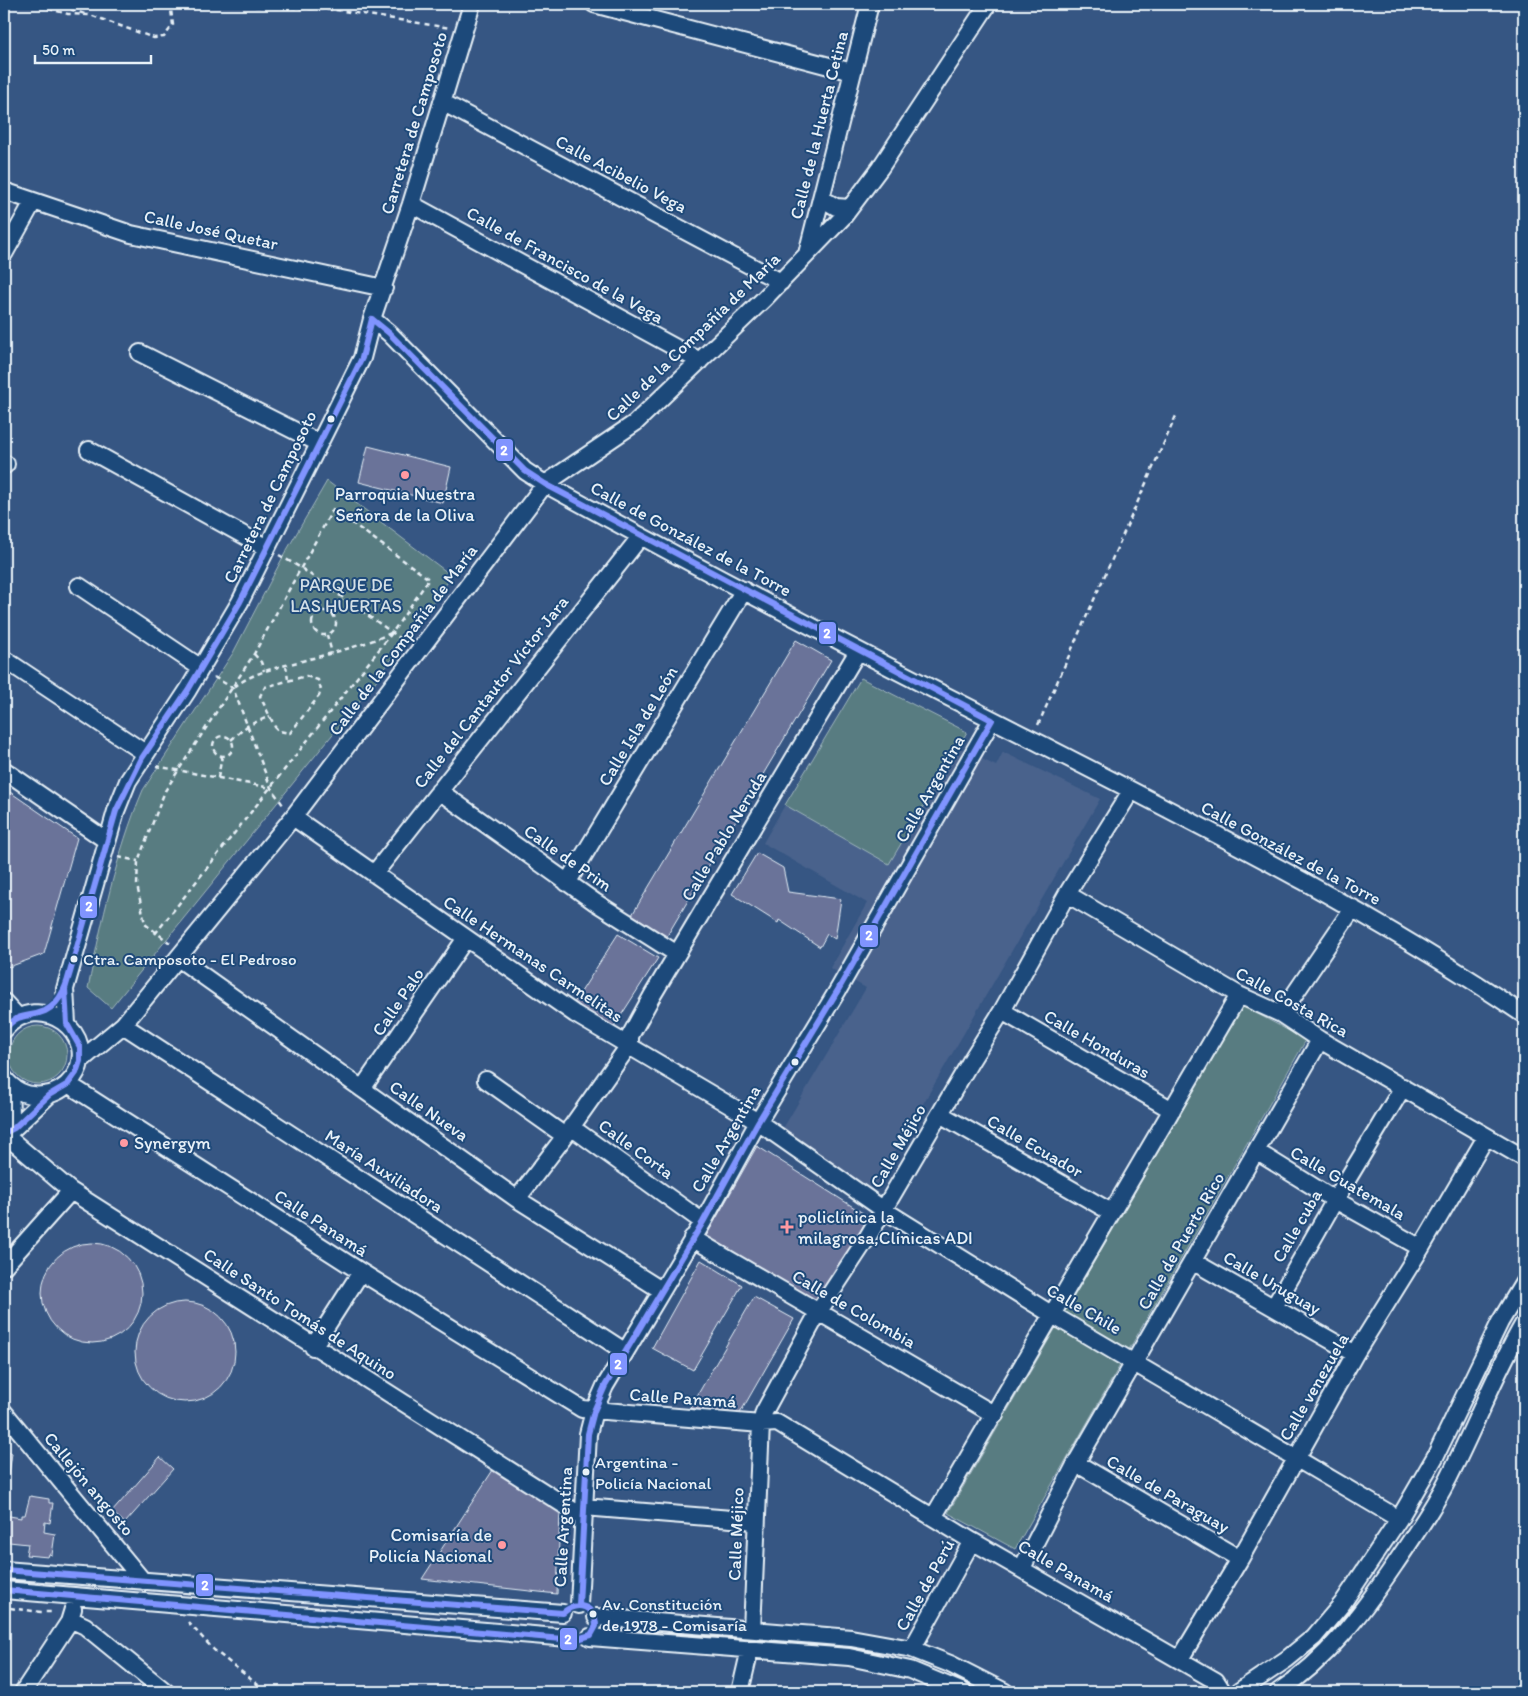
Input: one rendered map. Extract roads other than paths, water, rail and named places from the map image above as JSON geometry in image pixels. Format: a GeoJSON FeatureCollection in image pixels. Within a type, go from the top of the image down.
{"type":"FeatureCollection","features":[{"type":"Feature","properties":{"kind":"street","name":"Carretera de Camposoto"},"geometry":{"type":"LineString","coordinates":[[67,1024],[65,989],[116,810],[143,755],[201,668],[240,602],[362,358],[372,319],[412,204],[472,4]]}},
{"type":"Feature","properties":{"kind":"street"},"geometry":{"type":"LineString","coordinates":[[594,4],[852,72]]}},
{"type":"Feature","properties":{"kind":"street","name":"Calle de la Huerta Cetina"},"geometry":{"type":"LineString","coordinates":[[806,256],[870,4]]}},
{"type":"Feature","properties":{"kind":"street","name":"Calle de la Compañía de María"},"geometry":{"type":"LineString","coordinates":[[80,1061],[123,1025],[293,818],[545,484],[625,431],[700,361],[780,282],[850,208],[880,168],[988,4]]}},
{"type":"Feature","properties":{"kind":"street","name":"Calle Acibelio Vega"},"geometry":{"type":"LineString","coordinates":[[442,102],[780,282]]}},
{"type":"Feature","properties":{"kind":"street","name":"Calle José Quetar"},"geometry":{"type":"LineString","coordinates":[[4,192],[131,234],[384,288]]}},
{"type":"Feature","properties":{"kind":"street"},"geometry":{"type":"LineString","coordinates":[[821,198],[836,207],[850,208]]}},
{"type":"Feature","properties":{"kind":"street"},"geometry":{"type":"LineString","coordinates":[[4,254],[33,202]]}},
{"type":"Feature","properties":{"kind":"street","name":"Calle de Francisco de la Vega"},"geometry":{"type":"LineString","coordinates":[[412,204],[700,361]]}},
{"type":"Feature","properties":{"kind":"street","name":"Calle de González de la Torre"},"geometry":{"type":"LineString","coordinates":[[372,319],[389,333],[525,471],[545,484],[1032,740]]}},
{"type":"Feature","properties":{"kind":"street"},"geometry":{"type":"LineString","coordinates":[[140,353],[319,443]]}},
{"type":"Feature","properties":{"kind":"street"},"geometry":{"type":"LineString","coordinates":[[89,450],[267,548]]}},
{"type":"Feature","properties":{"kind":"street","name":"Calle del Cantautor Víctor Jara"},"geometry":{"type":"LineString","coordinates":[[374,874],[641,536]]}},
{"type":"Feature","properties":{"kind":"street"},"geometry":{"type":"LineString","coordinates":[[79,586],[201,668]]}},
{"type":"Feature","properties":{"kind":"street","name":"Calle Isla de León"},"geometry":{"type":"LineString","coordinates":[[568,883],[744,590]]}},
{"type":"Feature","properties":{"kind":"street","name":"Calle Pablo Neruda"},"geometry":{"type":"LineString","coordinates":[[517,1199],[568,1132],[630,1044],[630,1036],[677,954],[858,650]]}},
{"type":"Feature","properties":{"kind":"street"},"geometry":{"type":"LineString","coordinates":[[4,659],[143,755]]}},
{"type":"Feature","properties":{"kind":"street","name":"Calle Argentina"},"geometry":{"type":"LineString","coordinates":[[579,1605],[588,1434],[594,1411],[624,1351],[703,1222],[758,1122],[838,990],[992,720]]}},
{"type":"Feature","properties":{"kind":"street","name":"Calle González de la Torre"},"geometry":{"type":"LineString","coordinates":[[1032,740],[1353,908],[1385,926],[1524,1015]]}},
{"type":"Feature","properties":{"kind":"street"},"geometry":{"type":"LineString","coordinates":[[4,770],[106,847]]}},
{"type":"Feature","properties":{"kind":"street","name":"Calle de Prim"},"geometry":{"type":"LineString","coordinates":[[439,791],[568,883],[677,954]]}},
{"type":"Feature","properties":{"kind":"street","name":"Calle Méjico"},"geometry":{"type":"LineString","coordinates":[[752,1630],[761,1424],[764,1412],[819,1311],[884,1210],[1002,1011],[1067,894],[1131,791]]}},
{"type":"Feature","properties":{"kind":"street","name":"Calle Hermanas Carmelitas"},"geometry":{"type":"LineString","coordinates":[[293,818],[575,1014],[618,1041],[630,1044],[758,1122]]}},
{"type":"Feature","properties":{"kind":"street","name":"Calle Costa Rica"},"geometry":{"type":"LineString","coordinates":[[1067,894],[1239,995],[1281,1014],[1320,1040],[1524,1158]]}},
{"type":"Feature","properties":{"kind":"street"},"geometry":{"type":"LineString","coordinates":[[1281,1014],[1353,908]]}},
{"type":"Feature","properties":{"kind":"street","name":"Calle Palo"},"geometry":{"type":"LineString","coordinates":[[362,1089],[466,938]]}},
{"type":"Feature","properties":{"kind":"street","name":"Calle Nueva"},"geometry":{"type":"LineString","coordinates":[[181,955],[362,1089],[517,1199],[661,1290]]}},
{"type":"Feature","properties":{"kind":"street","name":"Carretera de Camposoto"},"geometry":{"type":"LineString","coordinates":[[43,1012],[51,1006],[65,989]]}},
{"type":"Feature","properties":{"kind":"street"},"geometry":{"type":"LineString","coordinates":[[934,1516],[995,1415],[1051,1314],[1239,995]]}},
{"type":"Feature","properties":{"kind":"street"},"geometry":{"type":"LineString","coordinates":[[4,1002],[18,1017]]}},
{"type":"Feature","properties":{"kind":"street","name":"Calle Honduras"},"geometry":{"type":"LineString","coordinates":[[1002,1011],[1172,1110]]}},
{"type":"Feature","properties":{"kind":"street"},"geometry":{"type":"LineString","coordinates":[[4,1030],[18,1017],[43,1012],[56,1016],[67,1024],[75,1035],[80,1047],[80,1061],[76,1073],[68,1084],[49,1095],[14,1128],[4,1133]]}},
{"type":"Feature","properties":{"kind":"street","name":"María Auxiliadora"},"geometry":{"type":"LineString","coordinates":[[123,1025],[624,1351]]}},
{"type":"Feature","properties":{"kind":"street","name":"Calle de Puerto Rico"},"geometry":{"type":"LineString","coordinates":[[1022,1568],[1076,1463],[1134,1361],[1194,1262],[1320,1040]]}},
{"type":"Feature","properties":{"kind":"street","name":"Calle Corta"},"geometry":{"type":"LineString","coordinates":[[486,1080],[703,1222]]}},
{"type":"Feature","properties":{"kind":"street"},"geometry":{"type":"LineString","coordinates":[[7,1082],[27,1095],[49,1095]]}},
{"type":"Feature","properties":{"kind":"street"},"geometry":{"type":"LineString","coordinates":[[4,1133],[11,1115],[7,1082]]}},
{"type":"Feature","properties":{"kind":"street","name":"Calle Panamá"},"geometry":{"type":"LineString","coordinates":[[68,1084],[361,1272],[582,1409],[761,1424],[777,1423],[934,1516],[972,1541],[1216,1681],[1223,1692]]}},
{"type":"Feature","properties":{"kind":"street","name":"Calle cuba"},"geometry":{"type":"LineString","coordinates":[[1274,1307],[1335,1200],[1403,1087]]}},
{"type":"Feature","properties":{"kind":"street","name":"Calle Ecuador"},"geometry":{"type":"LineString","coordinates":[[940,1114],[1111,1212]]}},
{"type":"Feature","properties":{"kind":"street","name":"Calle Chile"},"geometry":{"type":"LineString","coordinates":[[758,1122],[884,1210],[1051,1314],[1399,1518]]}},
{"type":"Feature","properties":{"kind":"street","name":"Calle Santo Tomás de Aquino"},"geometry":{"type":"LineString","coordinates":[[4,1133],[71,1191],[313,1347],[584,1512]]}},
{"type":"Feature","properties":{"kind":"street","name":"Calle venezuela"},"geometry":{"type":"LineString","coordinates":[[1180,1660],[1240,1559],[1355,1354],[1421,1248],[1486,1137]]}},
{"type":"Feature","properties":{"kind":"street","name":"Calle Guatemala"},"geometry":{"type":"LineString","coordinates":[[1256,1152],[1335,1200],[1421,1248]]}},
{"type":"Feature","properties":{"kind":"street"},"geometry":{"type":"LineString","coordinates":[[4,1266],[71,1191]]}},
{"type":"Feature","properties":{"kind":"street","name":"Calle de Colombia"},"geometry":{"type":"LineString","coordinates":[[692,1238],[995,1415]]}},
{"type":"Feature","properties":{"kind":"street","name":"Calle Uruguay"},"geometry":{"type":"LineString","coordinates":[[1194,1262],[1355,1354]]}},
{"type":"Feature","properties":{"kind":"street"},"geometry":{"type":"LineString","coordinates":[[313,1347],[361,1272]]}},
{"type":"Feature","properties":{"kind":"street"},"geometry":{"type":"LineString","coordinates":[[1238,1692],[1287,1659],[1314,1637],[1342,1604],[1399,1518],[1435,1457],[1500,1322],[1524,1282]]}},
{"type":"Feature","properties":{"kind":"street"},"geometry":{"type":"LineString","coordinates":[[1278,1692],[1301,1677],[1328,1653],[1359,1617],[1415,1536],[1454,1468],[1485,1398],[1524,1323]]}},
{"type":"Feature","properties":{"kind":"street","name":"Callejón angosto"},"geometry":{"type":"LineString","coordinates":[[4,1412],[143,1581]]}},
{"type":"Feature","properties":{"kind":"street","name":"Calle de Paraguay"},"geometry":{"type":"LineString","coordinates":[[1076,1463],[1240,1559]]}},
{"type":"Feature","properties":{"kind":"street"},"geometry":{"type":"LineString","coordinates":[[584,1512],[756,1521]]}},
{"type":"Feature","properties":{"kind":"street","name":"Calle de Perú"},"geometry":{"type":"LineString","coordinates":[[912,1649],[972,1541]]}},
{"type":"Feature","properties":{"kind":"street"},"geometry":{"type":"LineString","coordinates":[[4,1570],[563,1613]]}},
{"type":"Feature","properties":{"kind":"street"},"geometry":{"type":"LineString","coordinates":[[4,1590],[568,1638],[580,1641],[590,1637],[849,1658],[910,1670],[962,1692]]}},
{"type":"Feature","properties":{"kind":"street"},"geometry":{"type":"LineString","coordinates":[[23,1692],[70,1618],[77,1597]]}},
{"type":"Feature","properties":{"kind":"street"},"geometry":{"type":"LineString","coordinates":[[568,1638],[560,1624],[563,1613],[572,1606],[579,1605],[590,1609],[596,1617],[594,1632],[590,1637]]}},
{"type":"Feature","properties":{"kind":"street"},"geometry":{"type":"LineString","coordinates":[[596,1617],[851,1638],[912,1649],[950,1664],[1005,1692]]}},
{"type":"Feature","properties":{"kind":"street"},"geometry":{"type":"LineString","coordinates":[[70,1618],[85,1626],[166,1692]]}},
{"type":"Feature","properties":{"kind":"street"},"geometry":{"type":"LineString","coordinates":[[740,1692],[750,1649]]}},
{"type":"Feature","properties":{"kind":"place","name":"Parroquia Nuestra Señora de la Oliva"},"geometry":{"type":"Point","coordinates":[405,475]}},
{"type":"Feature","properties":{"kind":"place","name":"Ctra. Camposoto - El Pedroso"},"geometry":{"type":"Point","coordinates":[74,959]}},
{"type":"Feature","properties":{"kind":"place","name":"Synergym"},"geometry":{"type":"Point","coordinates":[124,1143]}},
{"type":"Feature","properties":{"kind":"place","name":"policlínica la milagrosa,Clínicas ADI"},"geometry":{"type":"Point","coordinates":[787,1227]}},
{"type":"Feature","properties":{"kind":"place","name":"Argentina - Policía Nacional"},"geometry":{"type":"Point","coordinates":[586,1472]}},
{"type":"Feature","properties":{"kind":"place","name":"Comisaría de Policía Nacional"},"geometry":{"type":"Point","coordinates":[502,1545]}},
{"type":"Feature","properties":{"kind":"place","name":"Av. Constitución de 1978 - Comisaría"},"geometry":{"type":"Point","coordinates":[593,1614]}},
{"type":"Feature","properties":{"kind":"park label","name":"PARQUE DE LAS HUERTAS"},"geometry":{"type":"Point","coordinates":[346,595]}}]}
